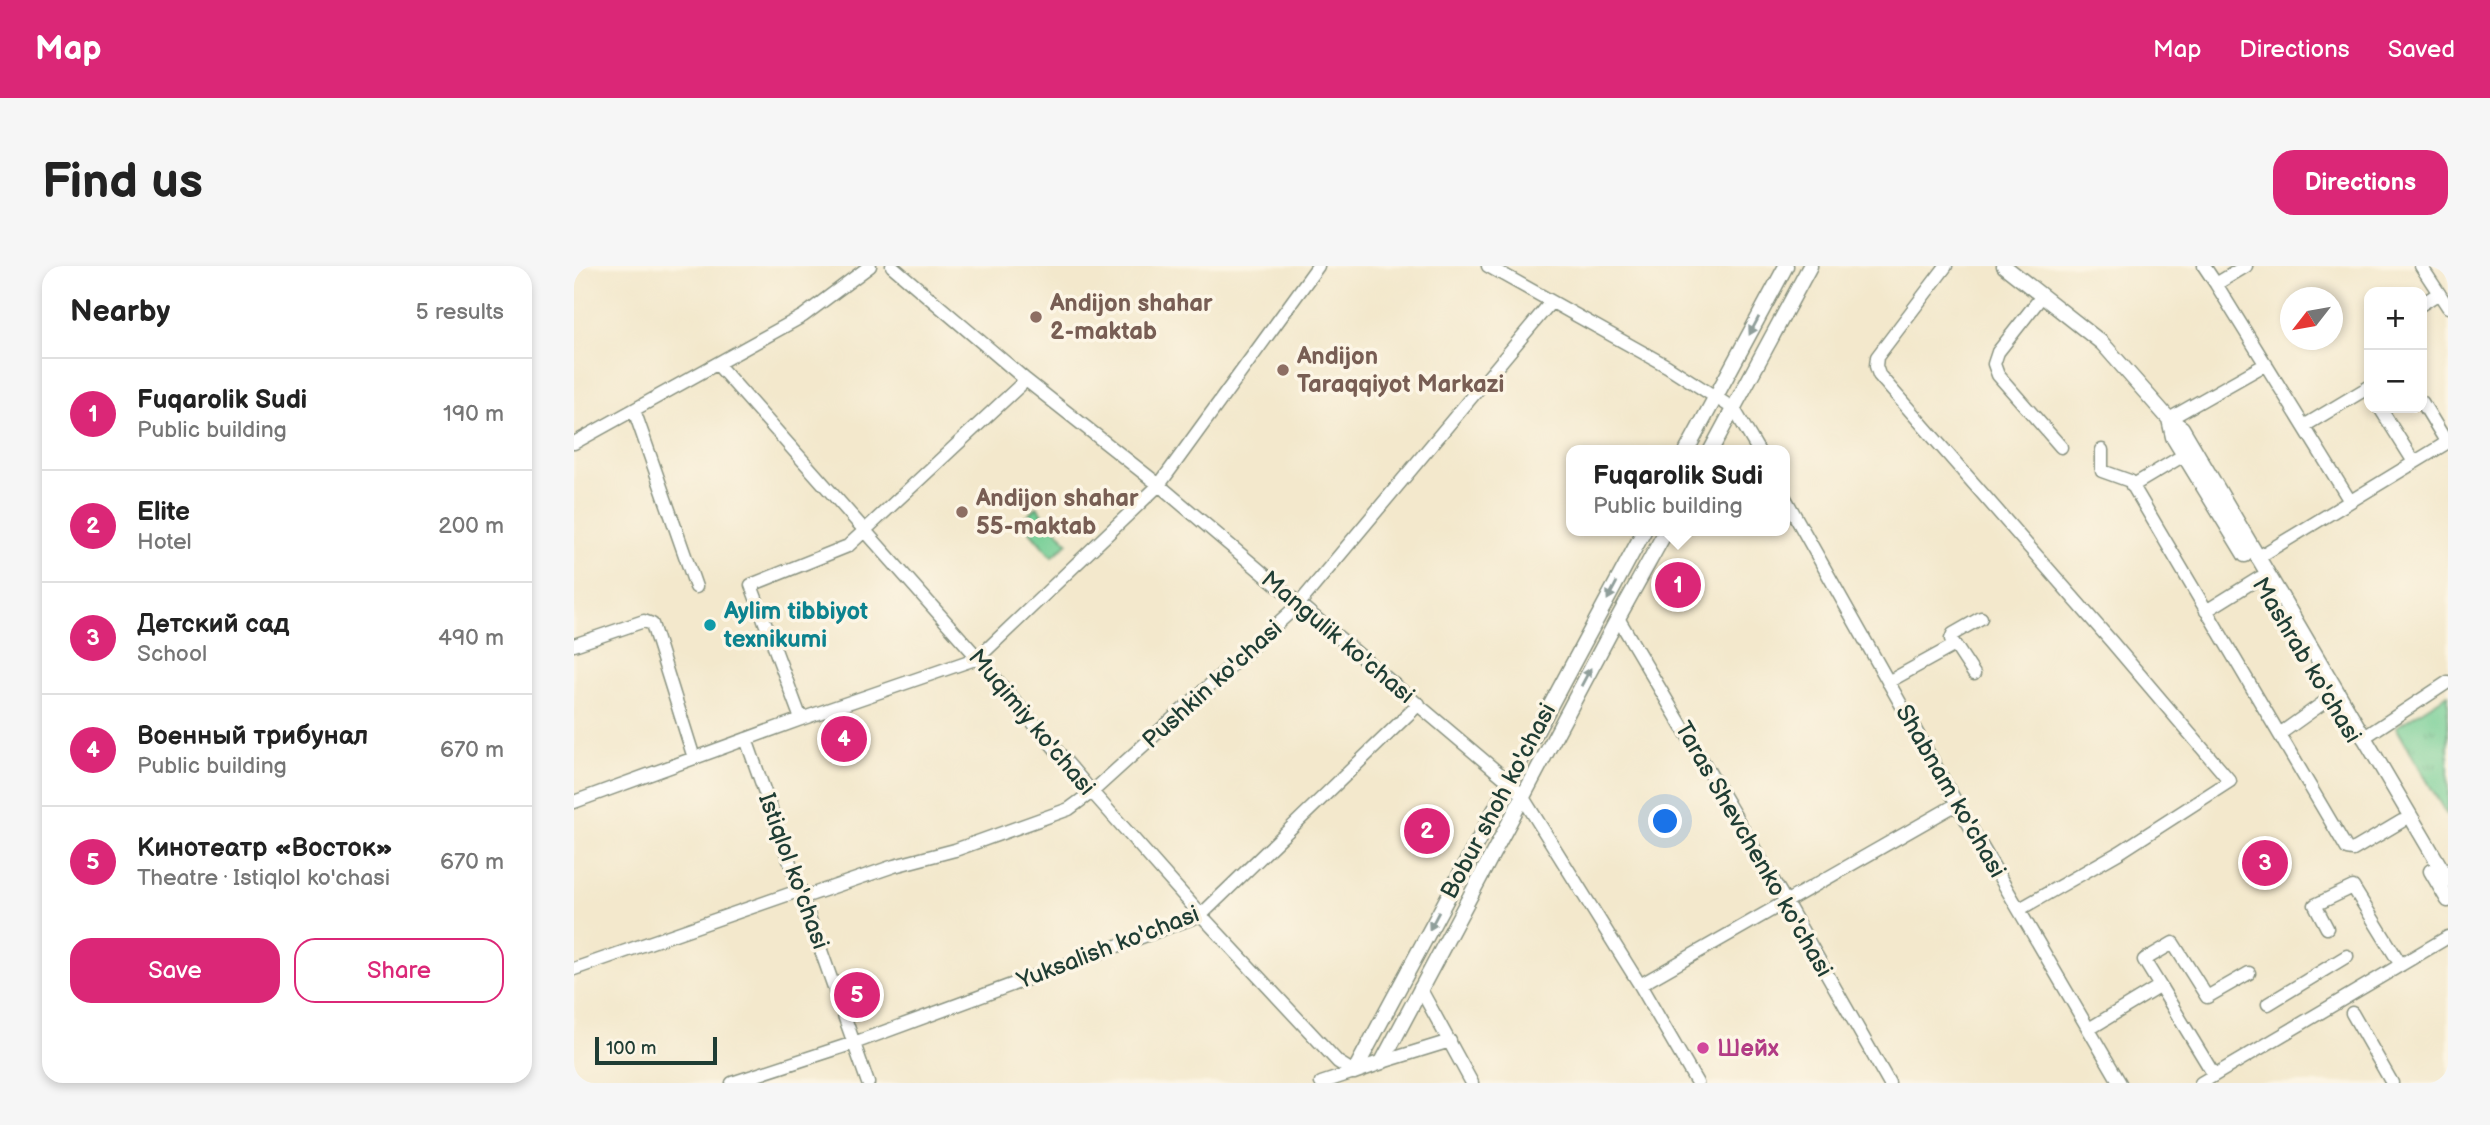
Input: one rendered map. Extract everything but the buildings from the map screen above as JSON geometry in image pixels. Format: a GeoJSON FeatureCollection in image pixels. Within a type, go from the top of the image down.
{"type":"FeatureCollection","features":[{"type":"Feature","properties":{"kind":"main road"},"geometry":{"type":"LineString","coordinates":[[1690,445],[1786,266]]}},
{"type":"Feature","properties":{"kind":"main road"},"geometry":{"type":"LineString","coordinates":[[1714,445],[1810,266]]}},
{"type":"Feature","properties":{"kind":"main road","name":"Mashrab ko'chasi"},"geometry":{"type":"LineString","coordinates":[[2004,266],[2102,344],[2169,419],[2182,428],[2257,558],[2330,698],[2448,900]]}},
{"type":"Feature","properties":{"kind":"main road","name":"Mashrab ko'chasi"},"geometry":{"type":"LineString","coordinates":[[2169,419],[2174,437],[2184,455],[2259,578],[2363,738],[2448,880]]}},
{"type":"Feature","properties":{"kind":"main road","name":"Bobur shoh ko'chasi"},"geometry":{"type":"LineString","coordinates":[[1354,1072],[1641,536]]}},
{"type":"Feature","properties":{"kind":"main road","name":"Bobur shoh ko'chasi"},"geometry":{"type":"LineString","coordinates":[[1382,1062],[1663,536]]}},
{"type":"Feature","properties":{"kind":"main road"},"geometry":{"type":"LineString","coordinates":[[1354,1072],[1382,1062]]}},
{"type":"Feature","properties":{"kind":"street"},"geometry":{"type":"LineString","coordinates":[[574,443],[803,316],[870,266]]}},
{"type":"Feature","properties":{"kind":"street","name":"Mangulik ko'chasi"},"geometry":{"type":"LineString","coordinates":[[892,266],[1026,380],[1159,485],[1298,605],[1419,704],[1522,796],[1640,985],[1697,1083]]}},
{"type":"Feature","properties":{"kind":"street"},"geometry":{"type":"LineString","coordinates":[[574,802],[978,658],[1159,485],[1318,266]]}},
{"type":"Feature","properties":{"kind":"street"},"geometry":{"type":"LineString","coordinates":[[1488,266],[1667,366],[1734,409],[1755,445]]}},
{"type":"Feature","properties":{"kind":"street"},"geometry":{"type":"LineString","coordinates":[[1947,266],[1877,357],[1879,375],[2231,783],[2120,852],[2020,909]]}},
{"type":"Feature","properties":{"kind":"street"},"geometry":{"type":"LineString","coordinates":[[2204,266],[2350,501]]}},
{"type":"Feature","properties":{"kind":"street"},"geometry":{"type":"LineString","coordinates":[[2216,284],[2246,266]]}},
{"type":"Feature","properties":{"kind":"street"},"geometry":{"type":"LineString","coordinates":[[2421,266],[2448,307]]}},
{"type":"Feature","properties":{"kind":"street"},"geometry":{"type":"LineString","coordinates":[[2427,301],[2439,293]]}},
{"type":"Feature","properties":{"kind":"street"},"geometry":{"type":"LineString","coordinates":[[2042,296],[1998,352],[1994,364],[1998,375],[2061,447]]}},
{"type":"Feature","properties":{"kind":"street","name":"Pushkin ko'chasi"},"geometry":{"type":"LineString","coordinates":[[574,969],[803,893],[955,850],[1069,809],[1092,792],[1298,605],[1551,302]]}},
{"type":"Feature","properties":{"kind":"street"},"geometry":{"type":"LineString","coordinates":[[2169,419],[2266,364]]}},
{"type":"Feature","properties":{"kind":"street","name":"Muqimiy ko'chasi"},"geometry":{"type":"LineString","coordinates":[[718,365],[866,530],[1201,915],[1338,1062],[1354,1072]]}},
{"type":"Feature","properties":{"kind":"street"},"geometry":{"type":"LineString","coordinates":[[801,719],[751,585],[848,546],[1026,380]]}},
{"type":"Feature","properties":{"kind":"street"},"geometry":{"type":"LineString","coordinates":[[2304,426],[2364,391]]}},
{"type":"Feature","properties":{"kind":"street"},"geometry":{"type":"LineString","coordinates":[[634,410],[696,587]]}},
{"type":"Feature","properties":{"kind":"street"},"geometry":{"type":"LineString","coordinates":[[2257,558],[2447,442],[2427,410]]}},
{"type":"Feature","properties":{"kind":"street"},"geometry":{"type":"LineString","coordinates":[[2383,413],[2414,462]]}},
{"type":"Feature","properties":{"kind":"street"},"geometry":{"type":"LineString","coordinates":[[2102,450],[2102,471],[2130,481],[2347,849],[2353,850],[2402,821]]}},
{"type":"Feature","properties":{"kind":"street"},"geometry":{"type":"LineString","coordinates":[[2133,486],[2184,455]]}},
{"type":"Feature","properties":{"kind":"street","name":"Shabnam ko'chasi"},"geometry":{"type":"LineString","coordinates":[[1790,507],[1957,804],[2120,1083]]}},
{"type":"Feature","properties":{"kind":"street"},"geometry":{"type":"LineString","coordinates":[[2206,611],[2259,578]]}},
{"type":"Feature","properties":{"kind":"street","name":"Taras Shevchenko ko'chasi"},"geometry":{"type":"LineString","coordinates":[[1618,618],[1786,902],[1889,1083]]}},
{"type":"Feature","properties":{"kind":"street"},"geometry":{"type":"LineString","coordinates":[[1974,674],[1951,639],[1953,634],[1981,618]]}},
{"type":"Feature","properties":{"kind":"street"},"geometry":{"type":"LineString","coordinates":[[574,645],[644,621],[652,624],[694,758]]}},
{"type":"Feature","properties":{"kind":"street"},"geometry":{"type":"LineString","coordinates":[[1888,682],[1955,645]]}},
{"type":"Feature","properties":{"kind":"street"},"geometry":{"type":"LineString","coordinates":[[2363,738],[2448,682]]}},
{"type":"Feature","properties":{"kind":"street"},"geometry":{"type":"LineString","coordinates":[[2281,733],[2330,698]]}},
{"type":"Feature","properties":{"kind":"street","name":"Yuksalish ko'chasi"},"geometry":{"type":"LineString","coordinates":[[732,1083],[854,1043],[1201,915],[1419,704]]}},
{"type":"Feature","properties":{"kind":"street","name":"Istiqlol ko'chasi"},"geometry":{"type":"LineString","coordinates":[[746,739],[803,893],[868,1083]]}},
{"type":"Feature","properties":{"kind":"street"},"geometry":{"type":"LineString","coordinates":[[1640,985],[1957,804]]}},
{"type":"Feature","properties":{"kind":"street"},"geometry":{"type":"LineString","coordinates":[[2327,928],[2315,905],[2353,887],[2401,965]]}},
{"type":"Feature","properties":{"kind":"street"},"geometry":{"type":"LineString","coordinates":[[2201,1083],[2448,937]]}},
{"type":"Feature","properties":{"kind":"street"},"geometry":{"type":"LineString","coordinates":[[2214,1075],[2144,960],[2174,943],[2207,997],[2249,973]]}},
{"type":"Feature","properties":{"kind":"street"},"geometry":{"type":"LineString","coordinates":[[2268,1004],[2347,956]]}},
{"type":"Feature","properties":{"kind":"street"},"geometry":{"type":"LineString","coordinates":[[2089,1028],[2160,986]]}},
{"type":"Feature","properties":{"kind":"street"},"geometry":{"type":"LineString","coordinates":[[1420,988],[1472,1083]]}},
{"type":"Feature","properties":{"kind":"street"},"geometry":{"type":"LineString","coordinates":[[2352,1013],[2392,1083]]}},
{"type":"Feature","properties":{"kind":"street"},"geometry":{"type":"LineString","coordinates":[[1382,1062],[1450,1041]]}},
{"type":"Feature","properties":{"kind":"street"},"geometry":{"type":"LineString","coordinates":[[1321,1083],[1354,1072]]}},
{"type":"Feature","properties":{"kind":"green space"},"geometry":{"type":"Polygon","coordinates":[[[1037,507],[1068,543],[1052,557],[1021,521],[1037,507]]]}},
{"type":"Feature","properties":{"kind":"green space"},"geometry":{"type":"Polygon","coordinates":[[[2448,694],[2448,817],[2396,727],[2448,694]]]}},
{"type":"Feature","properties":{"kind":"place","name":"Andijon shahar 2-maktab"},"geometry":{"type":"Point","coordinates":[1036,317]}},
{"type":"Feature","properties":{"kind":"place","name":"Andijon Taraqqiyot Markazi"},"geometry":{"type":"Point","coordinates":[1283,370]}},
{"type":"Feature","properties":{"kind":"place","name":"Andijon shahar 55-maktab"},"geometry":{"type":"Point","coordinates":[962,512]}},
{"type":"Feature","properties":{"kind":"place","name":"Fuqarolik Sudi"},"geometry":{"type":"Point","coordinates":[1678,585]}},
{"type":"Feature","properties":{"kind":"place","name":"Aylim tibbiyot texnikumi"},"geometry":{"type":"Point","coordinates":[710,625]}},
{"type":"Feature","properties":{"kind":"place","name":"Военный трибунал"},"geometry":{"type":"Point","coordinates":[844,739]}},
{"type":"Feature","properties":{"kind":"place","name":"Elite"},"geometry":{"type":"Point","coordinates":[1427,831]}},
{"type":"Feature","properties":{"kind":"place","name":"Детский сад"},"geometry":{"type":"Point","coordinates":[2265,863]}},
{"type":"Feature","properties":{"kind":"place","name":"Кинотеатр «Восток»"},"geometry":{"type":"Point","coordinates":[857,995]}},
{"type":"Feature","properties":{"kind":"place","name":"Шейх"},"geometry":{"type":"Point","coordinates":[1703,1048]}}]}
